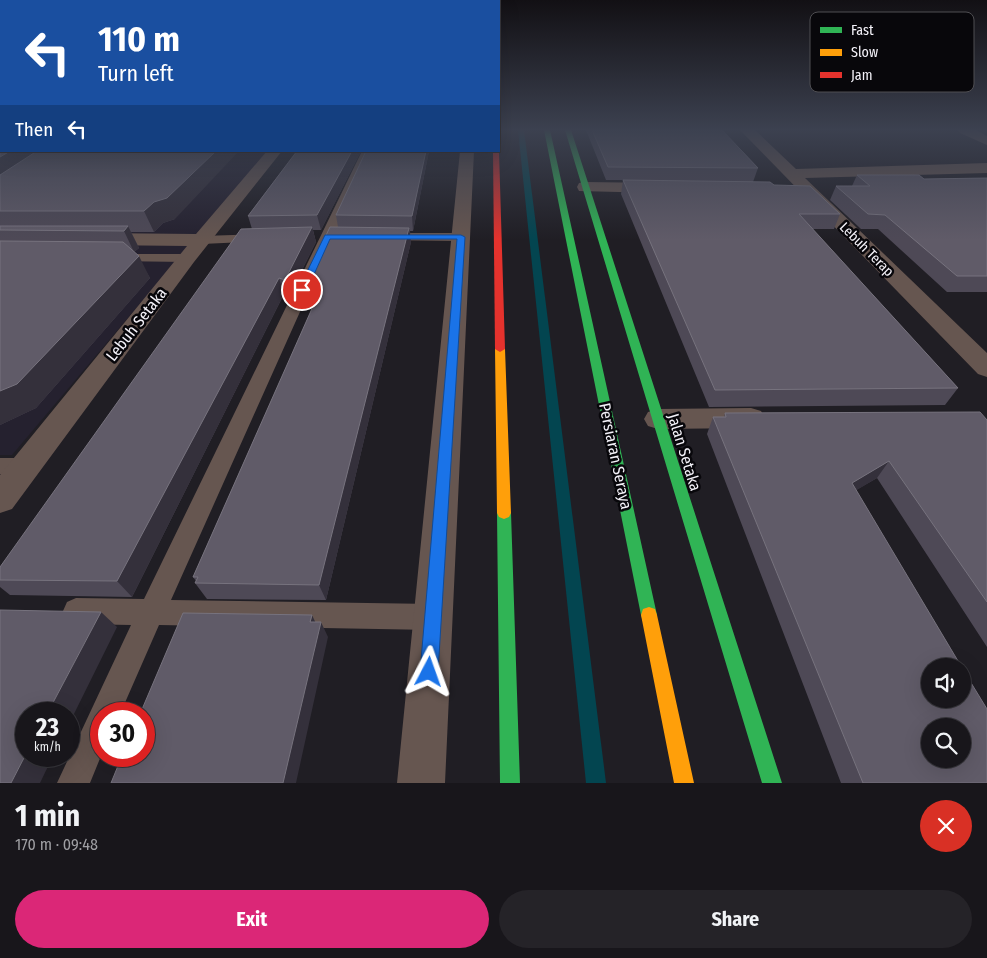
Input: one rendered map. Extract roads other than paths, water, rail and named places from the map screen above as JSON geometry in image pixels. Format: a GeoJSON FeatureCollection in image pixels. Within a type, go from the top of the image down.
{"type":"FeatureCollection","features":[{"type":"Feature","properties":{"kind":"main road"},"geometry":{"type":"LineString","coordinates":[[496,167],[510,783]]}},
{"type":"Feature","properties":{"kind":"main road","name":"Persiaran Seraya"},"geometry":{"type":"LineString","coordinates":[[555,167],[684,783]]}},
{"type":"Feature","properties":{"kind":"main road","name":"Jalan Setaka"},"geometry":{"type":"LineString","coordinates":[[579,167],[772,783]]}},
{"type":"Feature","properties":{"kind":"street","name":"Lebuh Setaka"},"geometry":{"type":"LineString","coordinates":[[0,499],[187,258],[262,167]]}},
{"type":"Feature","properties":{"kind":"street"},"geometry":{"type":"LineString","coordinates":[[420,783],[467,167]]}},
{"type":"Feature","properties":{"kind":"street","name":"Lebuh Terap"},"geometry":{"type":"LineString","coordinates":[[780,167],[987,368]]}},
{"type":"Feature","properties":{"kind":"street"},"geometry":{"type":"LineString","coordinates":[[796,184],[987,168]]}},
{"type":"Feature","properties":{"kind":"street"},"geometry":{"type":"LineString","coordinates":[[585,187],[672,188]]}},
{"type":"Feature","properties":{"kind":"street"},"geometry":{"type":"LineString","coordinates":[[77,239],[202,240]]}},
{"type":"Feature","properties":{"kind":"street"},"geometry":{"type":"LineString","coordinates":[[658,419],[781,418]]}},
{"type":"Feature","properties":{"kind":"lane"},"geometry":{"type":"LineString","coordinates":[[109,702],[324,237],[359,167]]}},
{"type":"Feature","properties":{"kind":"lane"},"geometry":{"type":"LineString","coordinates":[[375,237],[461,237]]}},
{"type":"Feature","properties":{"kind":"lane"},"geometry":{"type":"LineString","coordinates":[[202,240],[270,238]]}},
{"type":"Feature","properties":{"kind":"lane"},"geometry":{"type":"LineString","coordinates":[[98,257],[187,258]]}},
{"type":"Feature","properties":{"kind":"lane"},"geometry":{"type":"LineString","coordinates":[[0,466],[25,466]]}},
{"type":"Feature","properties":{"kind":"lane"},"geometry":{"type":"LineString","coordinates":[[56,611],[433,617]]}},
{"type":"Feature","properties":{"kind":"lane"},"geometry":{"type":"LineString","coordinates":[[73,783],[90,745]]}},
{"type":"Feature","properties":{"kind":"waterway"},"geometry":{"type":"LineString","coordinates":[[525,167],[596,783]]}}]}
